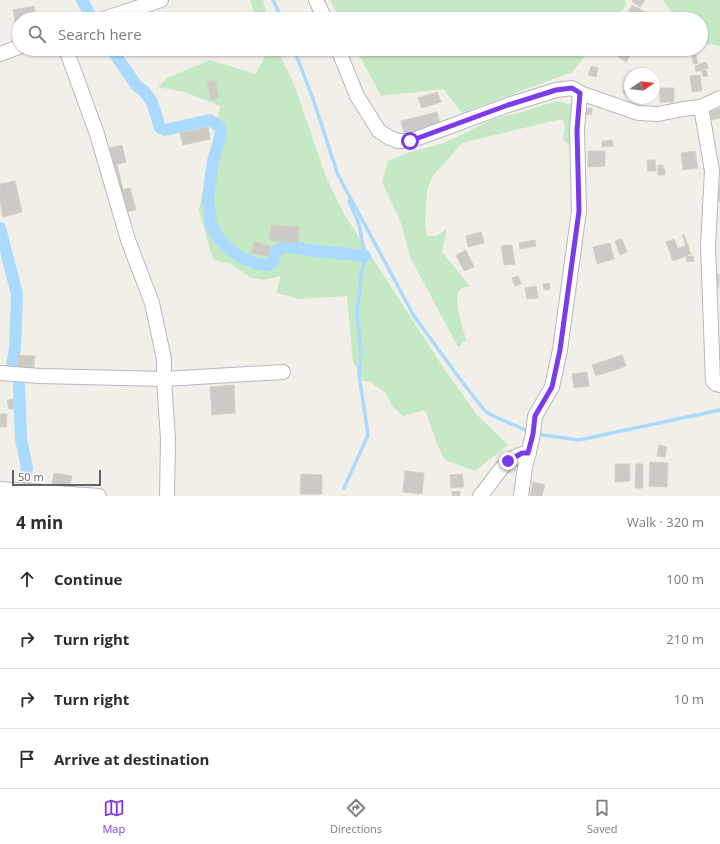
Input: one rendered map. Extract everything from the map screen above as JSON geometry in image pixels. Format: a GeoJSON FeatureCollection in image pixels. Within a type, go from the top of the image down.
{"type":"FeatureCollection","features":[{"type":"Feature","properties":{"kind":"street"},"geometry":{"type":"LineString","coordinates":[[124,12],[161,0]]}},
{"type":"Feature","properties":{"kind":"street"},"geometry":{"type":"LineString","coordinates":[[316,0],[322,12]]}},
{"type":"Feature","properties":{"kind":"street"},"geometry":{"type":"LineString","coordinates":[[0,54],[12,50]]}},
{"type":"Feature","properties":{"kind":"street"},"geometry":{"type":"LineString","coordinates":[[69,56],[97,134],[128,240],[152,303],[164,359],[168,439],[167,496]]}},
{"type":"Feature","properties":{"kind":"street"},"geometry":{"type":"LineString","coordinates":[[341,56],[357,96],[379,131],[398,141],[410,141],[508,105],[556,90],[572,88],[580,93],[638,113],[658,114],[683,109],[701,108],[720,98]]}},
{"type":"Feature","properties":{"kind":"street"},"geometry":{"type":"LineString","coordinates":[[521,496],[535,416],[552,387],[560,350],[579,211],[577,130],[580,93]]}},
{"type":"Feature","properties":{"kind":"street"},"geometry":{"type":"LineString","coordinates":[[701,108],[712,171],[708,246],[713,381],[720,385]]}},
{"type":"Feature","properties":{"kind":"street"},"geometry":{"type":"LineString","coordinates":[[0,373],[40,376],[164,379],[283,372]]}},
{"type":"Feature","properties":{"kind":"street"},"geometry":{"type":"LineString","coordinates":[[480,496],[508,461],[522,453],[528,453]]}},
{"type":"Feature","properties":{"kind":"street"},"geometry":{"type":"LineString","coordinates":[[0,489],[99,496]]}},
{"type":"Feature","properties":{"kind":"green space"},"geometry":{"type":"Polygon","coordinates":[[[250,0],[263,0],[266,12],[254,12],[250,0]]]}},
{"type":"Feature","properties":{"kind":"green space"},"geometry":{"type":"Polygon","coordinates":[[[330,0],[625,0],[627,4],[621,12],[336,12],[330,0]]]}},
{"type":"Feature","properties":{"kind":"green space"},"geometry":{"type":"Polygon","coordinates":[[[663,0],[720,0],[720,46],[708,44],[708,12],[671,12],[663,0]]]}},
{"type":"Feature","properties":{"kind":"green space"},"geometry":{"type":"Polygon","coordinates":[[[265,56],[280,56],[294,84],[326,177],[344,214],[441,364],[477,415],[508,445],[475,471],[445,460],[438,446],[425,410],[403,416],[393,407],[386,393],[369,381],[364,381],[353,362],[347,296],[299,299],[276,293],[281,276],[265,280],[251,278],[231,264],[213,260],[199,210],[220,106],[185,92],[158,87],[167,78],[210,60],[256,74],[265,56]]]}},
{"type":"Feature","properties":{"kind":"green space"},"geometry":{"type":"Polygon","coordinates":[[[360,56],[585,56],[572,72],[462,113],[443,89],[381,96],[360,56]]]}},
{"type":"Feature","properties":{"kind":"green space"},"geometry":{"type":"Polygon","coordinates":[[[557,101],[572,105],[574,148],[563,140],[565,125],[562,120],[557,120],[462,143],[432,177],[427,190],[425,226],[428,236],[437,236],[447,229],[442,252],[470,286],[461,289],[457,295],[458,308],[466,340],[458,347],[410,257],[401,223],[382,182],[388,161],[407,153],[444,143],[494,119],[557,101]]]}},
{"type":"Feature","properties":{"kind":"building"},"geometry":{"type":"Polygon","coordinates":[[[645,0],[640,7],[632,1],[645,0]]]}},
{"type":"Feature","properties":{"kind":"building"},"geometry":{"type":"Polygon","coordinates":[[[632,5],[645,12],[628,12],[632,5]]]}},
{"type":"Feature","properties":{"kind":"building"},"geometry":{"type":"Polygon","coordinates":[[[34,6],[35,12],[13,12],[13,10],[34,6]]]}},
{"type":"Feature","properties":{"kind":"building"},"geometry":{"type":"Polygon","coordinates":[[[617,56],[630,56],[626,62],[617,56]]]}},
{"type":"Feature","properties":{"kind":"building"},"geometry":{"type":"Polygon","coordinates":[[[692,56],[696,56],[698,63],[693,64],[692,56]]]}},
{"type":"Feature","properties":{"kind":"building"},"geometry":{"type":"Polygon","coordinates":[[[706,62],[708,68],[696,72],[695,66],[706,62]]]}},
{"type":"Feature","properties":{"kind":"building"},"geometry":{"type":"Polygon","coordinates":[[[591,66],[598,68],[596,77],[588,75],[591,66]]]}},
{"type":"Feature","properties":{"kind":"building"},"geometry":{"type":"Polygon","coordinates":[[[706,70],[708,76],[703,77],[702,71],[706,70]]]}},
{"type":"Feature","properties":{"kind":"building"},"geometry":{"type":"Polygon","coordinates":[[[700,75],[702,91],[692,92],[690,76],[700,75]]]}},
{"type":"Feature","properties":{"kind":"building"},"geometry":{"type":"Polygon","coordinates":[[[215,80],[219,98],[211,100],[207,81],[215,80]]]}},
{"type":"Feature","properties":{"kind":"building"},"geometry":{"type":"Polygon","coordinates":[[[660,88],[674,88],[674,102],[660,102],[660,88]]]}},
{"type":"Feature","properties":{"kind":"building"},"geometry":{"type":"Polygon","coordinates":[[[437,92],[441,102],[422,108],[418,98],[437,92]]]}},
{"type":"Feature","properties":{"kind":"building"},"geometry":{"type":"Polygon","coordinates":[[[592,108],[592,114],[583,115],[582,109],[592,108]]]}},
{"type":"Feature","properties":{"kind":"building"},"geometry":{"type":"Polygon","coordinates":[[[720,108],[720,118],[712,120],[710,112],[720,108]]]}},
{"type":"Feature","properties":{"kind":"building"},"geometry":{"type":"Polygon","coordinates":[[[437,112],[441,128],[405,136],[401,121],[437,112]]]}},
{"type":"Feature","properties":{"kind":"building"},"geometry":{"type":"Polygon","coordinates":[[[208,127],[210,139],[183,145],[180,133],[208,127]]]}},
{"type":"Feature","properties":{"kind":"building"},"geometry":{"type":"Polygon","coordinates":[[[612,140],[613,146],[602,147],[602,141],[612,140]]]}},
{"type":"Feature","properties":{"kind":"building"},"geometry":{"type":"Polygon","coordinates":[[[122,145],[126,162],[117,164],[123,190],[130,188],[136,210],[122,213],[105,149],[122,145]]]}},
{"type":"Feature","properties":{"kind":"building"},"geometry":{"type":"Polygon","coordinates":[[[588,151],[605,151],[605,166],[588,167],[588,151]]]}},
{"type":"Feature","properties":{"kind":"building"},"geometry":{"type":"Polygon","coordinates":[[[695,151],[698,168],[683,170],[681,153],[695,151]]]}},
{"type":"Feature","properties":{"kind":"building"},"geometry":{"type":"Polygon","coordinates":[[[647,160],[655,160],[656,171],[648,171],[647,160]]]}},
{"type":"Feature","properties":{"kind":"building"},"geometry":{"type":"Polygon","coordinates":[[[658,165],[663,165],[665,175],[658,175],[658,165]]]}},
{"type":"Feature","properties":{"kind":"building"},"geometry":{"type":"Polygon","coordinates":[[[15,181],[22,212],[3,217],[0,202],[0,184],[15,181]]]}},
{"type":"Feature","properties":{"kind":"building"},"geometry":{"type":"Polygon","coordinates":[[[716,185],[720,185],[720,201],[719,201],[716,185]]]}},
{"type":"Feature","properties":{"kind":"building"},"geometry":{"type":"Polygon","coordinates":[[[271,225],[299,227],[298,243],[269,240],[271,225]]]}},
{"type":"Feature","properties":{"kind":"building"},"geometry":{"type":"Polygon","coordinates":[[[481,232],[484,243],[468,247],[466,236],[481,232]]]}},
{"type":"Feature","properties":{"kind":"building"},"geometry":{"type":"Polygon","coordinates":[[[682,235],[684,235],[691,254],[673,261],[666,242],[674,239],[678,249],[686,245],[682,235]]]}},
{"type":"Feature","properties":{"kind":"building"},"geometry":{"type":"Polygon","coordinates":[[[622,239],[627,252],[620,255],[615,241],[622,239]]]}},
{"type":"Feature","properties":{"kind":"building"},"geometry":{"type":"Polygon","coordinates":[[[535,240],[536,246],[520,249],[519,243],[535,240]]]}},
{"type":"Feature","properties":{"kind":"building"},"geometry":{"type":"Polygon","coordinates":[[[254,242],[271,246],[268,257],[251,253],[254,242]]]}},
{"type":"Feature","properties":{"kind":"building"},"geometry":{"type":"Polygon","coordinates":[[[610,243],[614,259],[597,264],[593,247],[610,243]]]}},
{"type":"Feature","properties":{"kind":"building"},"geometry":{"type":"Polygon","coordinates":[[[512,245],[515,264],[504,265],[501,246],[512,245]]]}},
{"type":"Feature","properties":{"kind":"building"},"geometry":{"type":"Polygon","coordinates":[[[466,250],[474,267],[464,271],[456,255],[466,250]]]}},
{"type":"Feature","properties":{"kind":"building"},"geometry":{"type":"Polygon","coordinates":[[[693,256],[694,261],[687,262],[686,257],[693,256]]]}},
{"type":"Feature","properties":{"kind":"building"},"geometry":{"type":"Polygon","coordinates":[[[713,274],[719,274],[719,287],[713,287],[713,274]]]}},
{"type":"Feature","properties":{"kind":"building"},"geometry":{"type":"Polygon","coordinates":[[[518,276],[521,284],[515,286],[512,278],[518,276]]]}},
{"type":"Feature","properties":{"kind":"building"},"geometry":{"type":"Polygon","coordinates":[[[549,283],[550,289],[544,290],[543,284],[549,283]]]}},
{"type":"Feature","properties":{"kind":"building"},"geometry":{"type":"Polygon","coordinates":[[[536,286],[538,298],[527,299],[525,288],[536,286]]]}},
{"type":"Feature","properties":{"kind":"building"},"geometry":{"type":"Polygon","coordinates":[[[18,355],[35,356],[33,374],[17,372],[18,355]]]}},
{"type":"Feature","properties":{"kind":"building"},"geometry":{"type":"Polygon","coordinates":[[[622,355],[626,366],[596,376],[592,365],[622,355]]]}},
{"type":"Feature","properties":{"kind":"building"},"geometry":{"type":"Polygon","coordinates":[[[587,372],[589,386],[574,388],[572,374],[587,372]]]}},
{"type":"Feature","properties":{"kind":"building"},"geometry":{"type":"Polygon","coordinates":[[[234,385],[235,413],[212,415],[210,387],[234,385]]]}},
{"type":"Feature","properties":{"kind":"building"},"geometry":{"type":"Polygon","coordinates":[[[13,399],[14,409],[9,409],[7,400],[13,399]]]}},
{"type":"Feature","properties":{"kind":"building"},"geometry":{"type":"Polygon","coordinates":[[[0,414],[7,414],[6,427],[0,427],[0,414]]]}},
{"type":"Feature","properties":{"kind":"building"},"geometry":{"type":"Polygon","coordinates":[[[659,445],[667,447],[665,457],[657,456],[659,445]]]}},
{"type":"Feature","properties":{"kind":"building"},"geometry":{"type":"Polygon","coordinates":[[[650,462],[668,463],[667,487],[649,486],[650,462]]]}},
{"type":"Feature","properties":{"kind":"building"},"geometry":{"type":"Polygon","coordinates":[[[615,464],[630,464],[630,481],[615,482],[615,464]]]}},
{"type":"Feature","properties":{"kind":"building"},"geometry":{"type":"Polygon","coordinates":[[[636,464],[643,464],[643,488],[635,488],[636,464]]]}},
{"type":"Feature","properties":{"kind":"building"},"geometry":{"type":"Polygon","coordinates":[[[405,471],[424,473],[422,494],[403,492],[405,471]]]}},
{"type":"Feature","properties":{"kind":"building"},"geometry":{"type":"Polygon","coordinates":[[[54,473],[72,476],[69,493],[51,490],[54,473]]]}},
{"type":"Feature","properties":{"kind":"building"},"geometry":{"type":"Polygon","coordinates":[[[301,474],[322,475],[322,494],[300,494],[301,474]]]}},
{"type":"Feature","properties":{"kind":"building"},"geometry":{"type":"Polygon","coordinates":[[[462,474],[464,487],[451,488],[450,475],[462,474]]]}},
{"type":"Feature","properties":{"kind":"building"},"geometry":{"type":"Polygon","coordinates":[[[533,482],[545,485],[542,496],[530,496],[533,482]]]}},
{"type":"Feature","properties":{"kind":"building"},"geometry":{"type":"Polygon","coordinates":[[[460,491],[460,496],[452,496],[452,492],[460,491]]]}},
{"type":"Feature","properties":{"kind":"waterway"},"geometry":{"type":"LineString","coordinates":[[82,0],[88,12]]}},
{"type":"Feature","properties":{"kind":"waterway"},"geometry":{"type":"LineString","coordinates":[[273,0],[279,12]]}},
{"type":"Feature","properties":{"kind":"waterway"},"geometry":{"type":"LineString","coordinates":[[116,56],[137,86],[144,91],[152,102],[160,128],[165,130],[209,120],[218,125],[221,130],[213,161],[208,199],[211,224],[219,239],[228,248],[242,258],[258,264],[268,265],[273,261],[277,251],[282,248],[293,247],[365,256]]}},
{"type":"Feature","properties":{"kind":"waterway"},"geometry":{"type":"LineString","coordinates":[[297,56],[313,99],[338,175],[414,316],[484,410],[489,414],[530,432]]}},
{"type":"Feature","properties":{"kind":"waterway"},"geometry":{"type":"LineString","coordinates":[[344,488],[368,435],[359,374],[361,352],[357,314],[361,276],[365,256],[359,224],[349,201]]}},
{"type":"Feature","properties":{"kind":"waterway"},"geometry":{"type":"LineString","coordinates":[[0,228],[17,294],[15,348],[12,367]]}},
{"type":"Feature","properties":{"kind":"waterway"},"geometry":{"type":"LineString","coordinates":[[19,385],[21,439],[27,468],[24,481]]}},
{"type":"Feature","properties":{"kind":"waterway"},"geometry":{"type":"LineString","coordinates":[[536,434],[579,440],[720,410]]}},
{"type":"Feature","properties":{"kind":"route"},"geometry":{"type":"LineString","coordinates":[[410,141],[508,105],[556,90],[572,88],[580,93],[577,130],[579,211],[560,350],[552,387],[535,416],[533,434],[528,453],[522,453],[508,461]]}}]}
